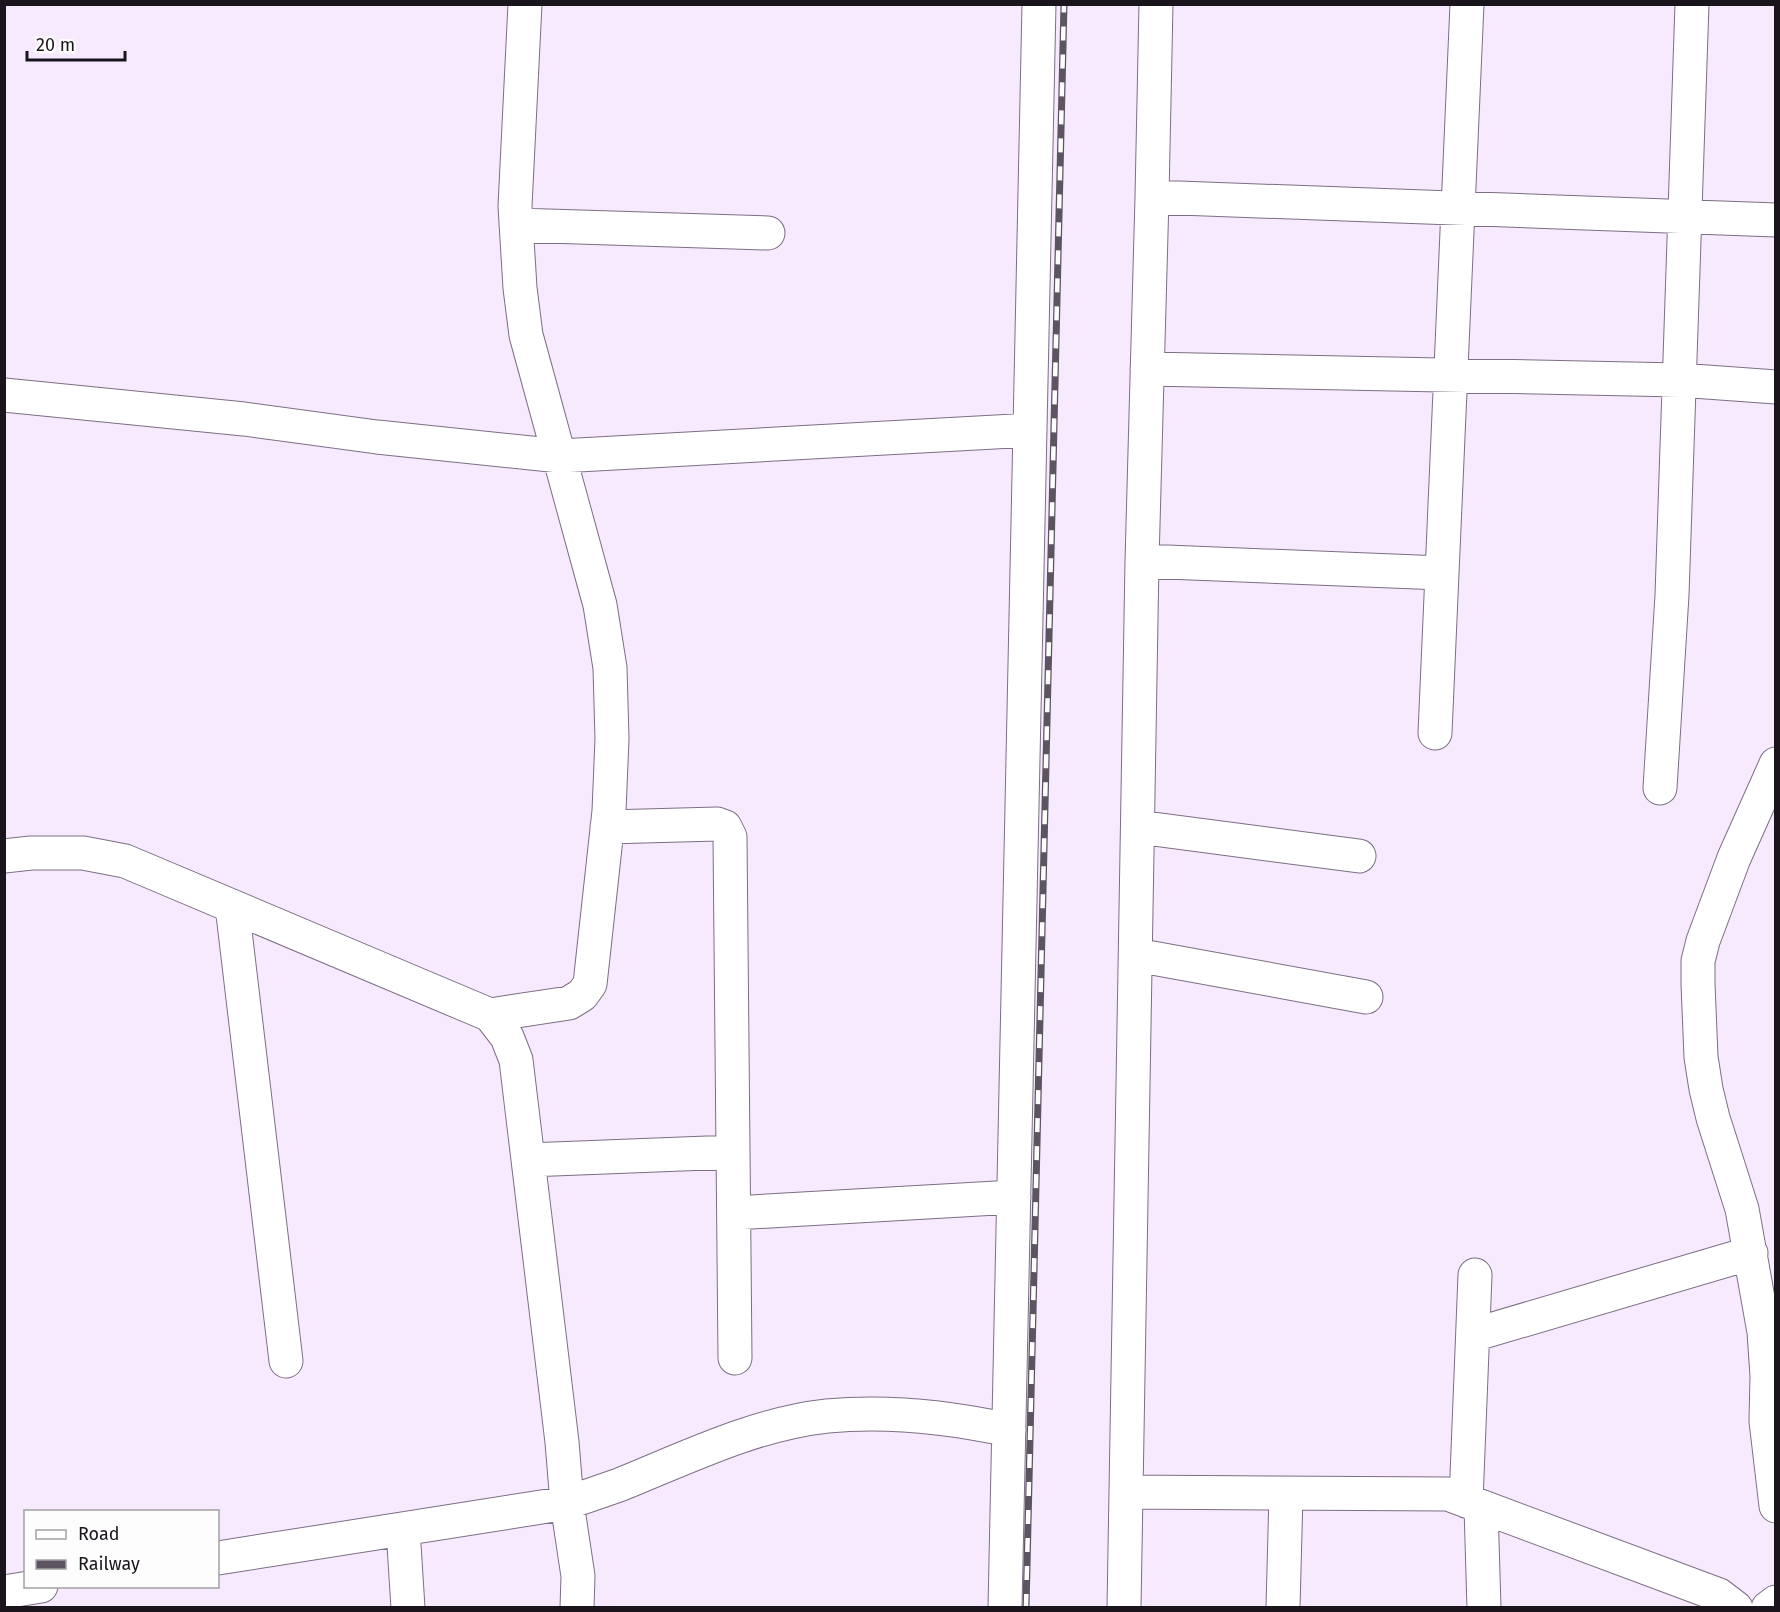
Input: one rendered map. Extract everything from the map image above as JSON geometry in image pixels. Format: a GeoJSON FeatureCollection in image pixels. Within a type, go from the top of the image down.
{"type":"FeatureCollection","features":[{"type":"Feature","properties":{"kind":"street"},"geometry":{"type":"LineString","coordinates":[[490,1015],[569,1003],[582,995],[590,984],[607,827],[612,739],[610,668],[600,605],[526,334],[520,288],[515,206],[525,4]]}},
{"type":"Feature","properties":{"kind":"street"},"geometry":{"type":"LineString","coordinates":[[1005,1608],[1039,4]]}},
{"type":"Feature","properties":{"kind":"street"},"geometry":{"type":"LineString","coordinates":[[1124,1608],[1142,561],[1156,4]]}},
{"type":"Feature","properties":{"kind":"street"},"geometry":{"type":"LineString","coordinates":[[1435,733],[1467,4]]}},
{"type":"Feature","properties":{"kind":"street"},"geometry":{"type":"LineString","coordinates":[[1660,788],[1672,595],[1692,4]]}},
{"type":"Feature","properties":{"kind":"street"},"geometry":{"type":"LineString","coordinates":[[1152,197],[1776,220]]}},
{"type":"Feature","properties":{"kind":"street"},"geometry":{"type":"LineString","coordinates":[[516,225],[768,233]]}},
{"type":"Feature","properties":{"kind":"street"},"geometry":{"type":"LineString","coordinates":[[1147,369],[1679,380],[1776,387]]}},
{"type":"Feature","properties":{"kind":"street"},"geometry":{"type":"LineString","coordinates":[[4,395],[244,419],[377,437],[560,456],[1030,430]]}},
{"type":"Feature","properties":{"kind":"street"},"geometry":{"type":"LineString","coordinates":[[1142,561],[1442,573]]}},
{"type":"Feature","properties":{"kind":"street"},"geometry":{"type":"LineString","coordinates":[[1776,764],[1734,858],[1703,941],[1698,961],[1701,1057],[1706,1089],[1713,1118],[1743,1209],[1764,1332],[1767,1376],[1766,1421],[1776,1506]]}},
{"type":"Feature","properties":{"kind":"street"},"geometry":{"type":"LineString","coordinates":[[607,827],[717,824],[725,827],[730,837],[735,1358]]}},
{"type":"Feature","properties":{"kind":"street"},"geometry":{"type":"LineString","coordinates":[[1138,827],[1359,856]]}},
{"type":"Feature","properties":{"kind":"street"},"geometry":{"type":"LineString","coordinates":[[4,856],[83,854],[125,861],[490,1015],[507,1037],[516,1060],[562,1442],[567,1503],[578,1576],[577,1608]]}},
{"type":"Feature","properties":{"kind":"street"},"geometry":{"type":"LineString","coordinates":[[232,906],[286,1362]]}},
{"type":"Feature","properties":{"kind":"street"},"geometry":{"type":"LineString","coordinates":[[1136,954],[1366,997]]}},
{"type":"Feature","properties":{"kind":"street"},"geometry":{"type":"LineString","coordinates":[[528,1160],[733,1152]]}},
{"type":"Feature","properties":{"kind":"street"},"geometry":{"type":"LineString","coordinates":[[734,1213],[1014,1197]]}},
{"type":"Feature","properties":{"kind":"street"},"geometry":{"type":"LineString","coordinates":[[1473,1335],[1751,1253]]}},
{"type":"Feature","properties":{"kind":"street"},"geometry":{"type":"LineString","coordinates":[[1475,1275],[1473,1504],[1484,1608]]}},
{"type":"Feature","properties":{"kind":"street"},"geometry":{"type":"LineString","coordinates":[[219,1558],[567,1503],[700,1451],[770,1428],[826,1416],[892,1414],[962,1420],[1009,1431]]}},
{"type":"Feature","properties":{"kind":"street"},"geometry":{"type":"LineString","coordinates":[[1126,1492],[1448,1494],[1719,1595],[1737,1608]]}},
{"type":"Feature","properties":{"kind":"street"},"geometry":{"type":"LineString","coordinates":[[1283,1608],[1286,1494]]}},
{"type":"Feature","properties":{"kind":"street"},"geometry":{"type":"LineString","coordinates":[[403,1529],[408,1608]]}},
{"type":"Feature","properties":{"kind":"street"},"geometry":{"type":"LineString","coordinates":[[4,1592],[34,1588]]}},
{"type":"Feature","properties":{"kind":"street"},"geometry":{"type":"LineString","coordinates":[[1768,1608],[1776,1602]]}},
{"type":"Feature","properties":{"kind":"railway"},"geometry":{"type":"LineString","coordinates":[[1026,1608],[1064,4]]}}]}
